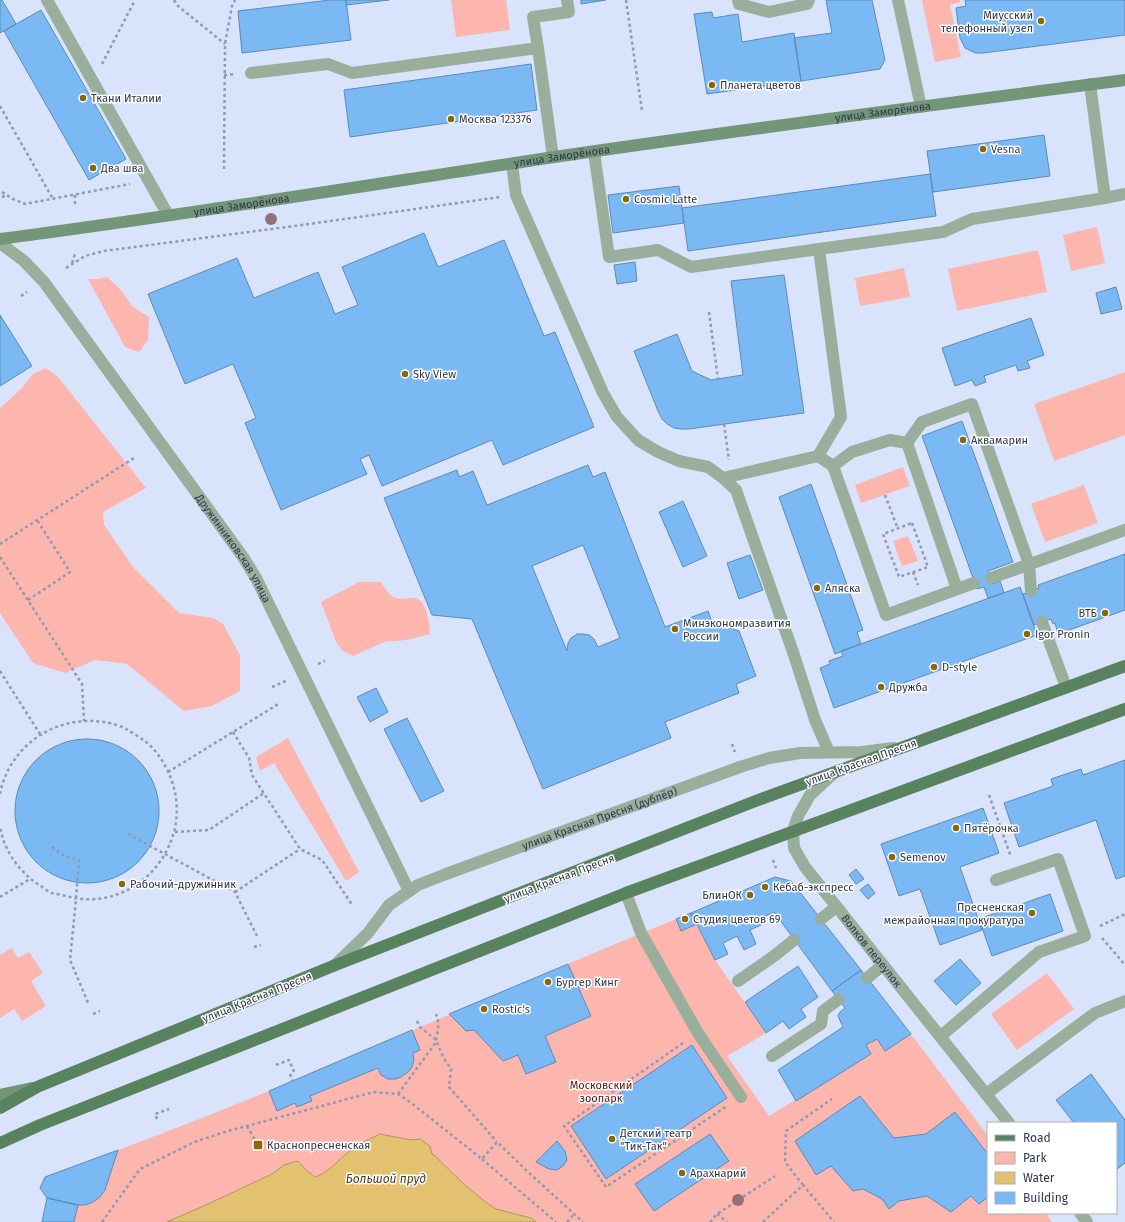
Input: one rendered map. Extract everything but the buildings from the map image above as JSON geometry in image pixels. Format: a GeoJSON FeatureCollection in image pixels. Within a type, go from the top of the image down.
{"type":"FeatureCollection","features":[{"type":"Feature","properties":{"kind":"main road","name":"улица Красная Пресня"},"geometry":{"type":"LineString","coordinates":[[0,1108],[37,1087],[333,966],[745,805],[1125,666]]}},
{"type":"Feature","properties":{"kind":"main road"},"geometry":{"type":"LineString","coordinates":[[0,1142],[626,894],[792,831],[1125,709]]}},
{"type":"Feature","properties":{"kind":"street"},"geometry":{"type":"LineString","coordinates":[[48,0],[168,215]]}},
{"type":"Feature","properties":{"kind":"street"},"geometry":{"type":"LineString","coordinates":[[553,158],[534,17],[569,12],[567,0]]}},
{"type":"Feature","properties":{"kind":"street"},"geometry":{"type":"LineString","coordinates":[[738,0],[739,4],[768,12],[807,4],[809,0]]}},
{"type":"Feature","properties":{"kind":"street"},"geometry":{"type":"LineString","coordinates":[[898,0],[920,107]]}},
{"type":"Feature","properties":{"kind":"street"},"geometry":{"type":"LineString","coordinates":[[251,73],[328,64],[352,73],[538,48]]}},
{"type":"Feature","properties":{"kind":"street","name":"улица Заморёнова"},"geometry":{"type":"LineString","coordinates":[[0,239],[594,152],[1125,80]]}},
{"type":"Feature","properties":{"kind":"street"},"geometry":{"type":"LineString","coordinates":[[1090,84],[1105,198]]}},
{"type":"Feature","properties":{"kind":"street"},"geometry":{"type":"LineString","coordinates":[[594,152],[609,257],[658,250],[691,267],[943,232],[972,219],[1125,194]]}},
{"type":"Feature","properties":{"kind":"street"},"geometry":{"type":"LineString","coordinates":[[512,164],[516,195],[603,393],[616,417],[638,440],[658,452],[679,461],[708,467],[736,490],[794,655],[815,720],[829,752]]}},
{"type":"Feature","properties":{"kind":"street","name":"Дружинниковская улица"},"geometry":{"type":"LineString","coordinates":[[0,243],[24,261],[44,282],[243,557],[256,578],[409,891]]}},
{"type":"Feature","properties":{"kind":"street"},"geometry":{"type":"LineString","coordinates":[[723,478],[818,456],[841,417],[819,249]]}},
{"type":"Feature","properties":{"kind":"street"},"geometry":{"type":"LineString","coordinates":[[907,443],[922,422],[972,404],[1029,564],[1031,591]]}},
{"type":"Feature","properties":{"kind":"street"},"geometry":{"type":"LineString","coordinates":[[833,466],[852,452],[890,440],[907,443]]}},
{"type":"Feature","properties":{"kind":"street"},"geometry":{"type":"LineString","coordinates":[[907,443],[957,589]]}},
{"type":"Feature","properties":{"kind":"street"},"geometry":{"type":"LineString","coordinates":[[818,456],[833,466],[886,615],[974,583]]}},
{"type":"Feature","properties":{"kind":"street"},"geometry":{"type":"LineString","coordinates":[[990,578],[1125,530]]}},
{"type":"Feature","properties":{"kind":"street"},"geometry":{"type":"LineString","coordinates":[[1042,622],[1066,687]]}},
{"type":"Feature","properties":{"kind":"street","name":"улица Красная Пресня (дублёр)"},"geometry":{"type":"LineString","coordinates":[[333,966],[368,932],[389,905],[418,885],[446,874],[740,767],[769,758],[800,753],[862,752],[900,748]]}},
{"type":"Feature","properties":{"kind":"street"},"geometry":{"type":"LineString","coordinates":[[792,831],[798,816],[810,795],[836,771]]}},
{"type":"Feature","properties":{"kind":"street","name":"Волков переулок"},"geometry":{"type":"LineString","coordinates":[[792,831],[794,848],[805,867],[1008,1122]]}},
{"type":"Feature","properties":{"kind":"street"},"geometry":{"type":"LineString","coordinates":[[941,1036],[1039,952],[1085,936],[1089,930],[1058,859],[996,880]]}},
{"type":"Feature","properties":{"kind":"street"},"geometry":{"type":"LineString","coordinates":[[626,894],[641,933],[698,1033],[740,1097]]}},
{"type":"Feature","properties":{"kind":"street"},"geometry":{"type":"LineString","coordinates":[[821,919],[836,907]]}},
{"type":"Feature","properties":{"kind":"street"},"geometry":{"type":"LineString","coordinates":[[738,981],[794,940]]}},
{"type":"Feature","properties":{"kind":"street"},"geometry":{"type":"LineString","coordinates":[[867,978],[883,965]]}},
{"type":"Feature","properties":{"kind":"street"},"geometry":{"type":"LineString","coordinates":[[772,1056],[821,1024],[823,1011],[839,999]]}},
{"type":"Feature","properties":{"kind":"street"},"geometry":{"type":"LineString","coordinates":[[986,1094],[1094,1013],[1125,1001]]}},
{"type":"Feature","properties":{"kind":"street"},"geometry":{"type":"LineString","coordinates":[[0,1095],[37,1087]]}},
{"type":"Feature","properties":{"kind":"street"},"geometry":{"type":"LineString","coordinates":[[1081,1214],[1087,1222]]}},
{"type":"Feature","properties":{"kind":"path"},"geometry":{"type":"LineString","coordinates":[[107,54],[135,0]]}},
{"type":"Feature","properties":{"kind":"path"},"geometry":{"type":"LineString","coordinates":[[174,0],[178,6],[225,44]]}},
{"type":"Feature","properties":{"kind":"path"},"geometry":{"type":"LineString","coordinates":[[224,169],[225,44],[232,6],[235,0]]}},
{"type":"Feature","properties":{"kind":"path"},"geometry":{"type":"LineString","coordinates":[[626,0],[642,111]]}},
{"type":"Feature","properties":{"kind":"path"},"geometry":{"type":"LineString","coordinates":[[0,106],[53,199]]}},
{"type":"Feature","properties":{"kind":"path"},"geometry":{"type":"LineString","coordinates":[[3,198],[3,193],[25,204],[148,180]]}},
{"type":"Feature","properties":{"kind":"path"},"geometry":{"type":"LineString","coordinates":[[75,195],[75,204]]}},
{"type":"Feature","properties":{"kind":"path"},"geometry":{"type":"LineString","coordinates":[[66,268],[85,256],[104,251],[516,195]]}},
{"type":"Feature","properties":{"kind":"path"},"geometry":{"type":"LineString","coordinates":[[72,264],[75,254]]}},
{"type":"Feature","properties":{"kind":"path"},"geometry":{"type":"LineString","coordinates":[[68,262],[72,264]]}},
{"type":"Feature","properties":{"kind":"path"},"geometry":{"type":"LineString","coordinates":[[21,296],[27,292]]}},
{"type":"Feature","properties":{"kind":"path"},"geometry":{"type":"LineString","coordinates":[[709,312],[718,379]]}},
{"type":"Feature","properties":{"kind":"path"},"geometry":{"type":"LineString","coordinates":[[724,424],[728,448]]}},
{"type":"Feature","properties":{"kind":"path"},"geometry":{"type":"LineString","coordinates":[[0,544],[134,458]]}},
{"type":"Feature","properties":{"kind":"path"},"geometry":{"type":"LineString","coordinates":[[885,495],[898,529]]}},
{"type":"Feature","properties":{"kind":"path"},"geometry":{"type":"LineString","coordinates":[[28,600],[70,572],[37,520]]}},
{"type":"Feature","properties":{"kind":"path"},"geometry":{"type":"LineString","coordinates":[[912,523],[928,567],[898,578],[883,534],[898,529],[912,523]]}},
{"type":"Feature","properties":{"kind":"path"},"geometry":{"type":"LineString","coordinates":[[0,557],[82,684],[84,721]]}},
{"type":"Feature","properties":{"kind":"path"},"geometry":{"type":"LineString","coordinates":[[316,665],[325,661]]}},
{"type":"Feature","properties":{"kind":"path"},"geometry":{"type":"LineString","coordinates":[[0,672],[40,734]]}},
{"type":"Feature","properties":{"kind":"path"},"geometry":{"type":"LineString","coordinates":[[272,687],[286,681]]}},
{"type":"Feature","properties":{"kind":"path"},"geometry":{"type":"LineString","coordinates":[[168,772],[280,703]]}},
{"type":"Feature","properties":{"kind":"path"},"geometry":{"type":"LineString","coordinates":[[0,794],[1,782],[13,760],[30,741],[40,734],[58,726],[76,721],[102,721],[126,729],[147,743],[164,762],[174,784],[178,808],[175,832],[166,854],[156,868],[143,881],[128,890],[112,897],[94,900],[76,899],[52,893],[30,879],[12,859],[1,835],[0,826]]}},
{"type":"Feature","properties":{"kind":"path"},"geometry":{"type":"LineString","coordinates":[[233,732],[250,758],[252,775],[300,849],[322,860],[353,906]]}},
{"type":"Feature","properties":{"kind":"path"},"geometry":{"type":"LineString","coordinates":[[175,832],[209,830],[264,793]]}},
{"type":"Feature","properties":{"kind":"path"},"geometry":{"type":"LineString","coordinates":[[989,795],[1017,873]]}},
{"type":"Feature","properties":{"kind":"path"},"geometry":{"type":"LineString","coordinates":[[128,834],[235,892],[257,936]]}},
{"type":"Feature","properties":{"kind":"path"},"geometry":{"type":"LineString","coordinates":[[52,846],[64,856],[79,860],[70,960],[89,1005]]}},
{"type":"Feature","properties":{"kind":"path"},"geometry":{"type":"LineString","coordinates":[[235,892],[300,849]]}},
{"type":"Feature","properties":{"kind":"path"},"geometry":{"type":"LineString","coordinates":[[773,860],[776,868]]}},
{"type":"Feature","properties":{"kind":"path"},"geometry":{"type":"LineString","coordinates":[[0,897],[30,879]]}},
{"type":"Feature","properties":{"kind":"path"},"geometry":{"type":"LineString","coordinates":[[1125,914],[1089,930],[1125,965]]}},
{"type":"Feature","properties":{"kind":"path"},"geometry":{"type":"LineString","coordinates":[[254,947],[261,945]]}},
{"type":"Feature","properties":{"kind":"path"},"geometry":{"type":"LineString","coordinates":[[93,1014],[100,1011]]}},
{"type":"Feature","properties":{"kind":"path"},"geometry":{"type":"LineString","coordinates":[[398,1094],[427,1056],[436,1040],[438,1019],[436,1014]]}},
{"type":"Feature","properties":{"kind":"path"},"geometry":{"type":"LineString","coordinates":[[417,1021],[420,1027],[436,1040],[443,1057],[451,1069],[449,1087],[497,1142],[583,1222]]}},
{"type":"Feature","properties":{"kind":"path"},"geometry":{"type":"LineString","coordinates":[[698,1033],[564,1126],[606,1187],[740,1097]]}},
{"type":"Feature","properties":{"kind":"path"},"geometry":{"type":"LineString","coordinates":[[276,1065],[289,1060],[294,1072]]}},
{"type":"Feature","properties":{"kind":"path"},"geometry":{"type":"LineString","coordinates":[[290,1074],[293,1081]]}},
{"type":"Feature","properties":{"kind":"path"},"geometry":{"type":"LineString","coordinates":[[102,1222],[140,1169],[194,1142],[228,1130],[374,1092],[398,1094],[410,1102],[482,1159],[556,1222]]}},
{"type":"Feature","properties":{"kind":"path"},"geometry":{"type":"LineString","coordinates":[[832,1099],[786,1131],[785,1162],[834,1222]]}},
{"type":"Feature","properties":{"kind":"path"},"geometry":{"type":"LineString","coordinates":[[157,1119],[155,1114],[169,1109]]}},
{"type":"Feature","properties":{"kind":"path"},"geometry":{"type":"LineString","coordinates":[[246,1126],[258,1145]]}},
{"type":"Feature","properties":{"kind":"path"},"geometry":{"type":"LineString","coordinates":[[482,1159],[497,1142]]}},
{"type":"Feature","properties":{"kind":"path"},"geometry":{"type":"LineString","coordinates":[[710,1222],[717,1214],[775,1176]]}},
{"type":"Feature","properties":{"kind":"path"},"geometry":{"type":"LineString","coordinates":[[763,1222],[803,1184]]}},
{"type":"Feature","properties":{"kind":"path"},"geometry":{"type":"LineString","coordinates":[[567,1222],[574,1214]]}},
{"type":"Feature","properties":{"kind":"path"},"geometry":{"type":"LineString","coordinates":[[717,1214],[727,1222]]}},
{"type":"Feature","properties":{"kind":"green space"},"geometry":{"type":"Polygon","coordinates":[[[451,0],[506,0],[510,30],[456,37],[451,0]]]}},
{"type":"Feature","properties":{"kind":"green space"},"geometry":{"type":"Polygon","coordinates":[[[922,0],[960,0],[960,2],[950,5],[961,57],[935,62],[922,0]]]}},
{"type":"Feature","properties":{"kind":"green space"},"geometry":{"type":"Polygon","coordinates":[[[1097,227],[1105,263],[1071,271],[1063,235],[1097,227]]]}},
{"type":"Feature","properties":{"kind":"green space"},"geometry":{"type":"Polygon","coordinates":[[[1038,250],[1047,292],[957,311],[948,269],[1038,250]]]}},
{"type":"Feature","properties":{"kind":"green space"},"geometry":{"type":"Polygon","coordinates":[[[904,268],[910,297],[860,306],[855,278],[904,268]]]}},
{"type":"Feature","properties":{"kind":"green space"},"geometry":{"type":"Polygon","coordinates":[[[107,277],[120,289],[133,307],[149,317],[148,340],[139,352],[125,347],[88,279],[107,277]]]}},
{"type":"Feature","properties":{"kind":"green space"},"geometry":{"type":"Polygon","coordinates":[[[46,368],[59,378],[146,488],[103,512],[104,525],[133,567],[179,613],[213,618],[223,624],[240,655],[240,691],[212,706],[184,711],[127,664],[95,660],[65,673],[33,663],[0,613],[0,408],[22,388],[33,374],[46,368]]]}},
{"type":"Feature","properties":{"kind":"green space"},"geometry":{"type":"Polygon","coordinates":[[[1125,372],[1125,435],[1054,461],[1034,404],[1125,372]]]}},
{"type":"Feature","properties":{"kind":"green space"},"geometry":{"type":"Polygon","coordinates":[[[903,467],[910,486],[861,503],[855,485],[903,467]]]}},
{"type":"Feature","properties":{"kind":"green space"},"geometry":{"type":"Polygon","coordinates":[[[1084,485],[1098,523],[1045,542],[1031,504],[1084,485]]]}},
{"type":"Feature","properties":{"kind":"green space"},"geometry":{"type":"Polygon","coordinates":[[[908,536],[918,561],[902,566],[893,541],[908,536]]]}},
{"type":"Feature","properties":{"kind":"green space"},"geometry":{"type":"Polygon","coordinates":[[[359,582],[381,582],[391,596],[401,599],[415,598],[419,600],[427,613],[430,634],[406,640],[384,642],[353,656],[343,651],[336,642],[321,602],[359,582]]]}},
{"type":"Feature","properties":{"kind":"green space"},"geometry":{"type":"Polygon","coordinates":[[[288,738],[359,872],[346,881],[274,763],[260,771],[256,757],[288,738]]]}},
{"type":"Feature","properties":{"kind":"green space","name":"Московский зоопарк"},"geometry":{"type":"Polygon","coordinates":[[[691,913],[715,960],[766,1033],[727,1056],[769,1116],[871,1054],[866,1045],[877,1039],[885,1051],[911,1034],[987,1135],[987,1214],[1047,1214],[1052,1222],[42,1222],[47,1198],[40,1188],[45,1177],[159,1135],[243,1101],[691,913]]]}},
{"type":"Feature","properties":{"kind":"green space"},"geometry":{"type":"Polygon","coordinates":[[[12,948],[18,958],[29,952],[43,973],[31,981],[46,1006],[22,1021],[14,1009],[0,1018],[0,955],[12,948]]]}},
{"type":"Feature","properties":{"kind":"green space"},"geometry":{"type":"Polygon","coordinates":[[[1047,973],[1074,1009],[1017,1050],[991,1014],[1047,973]]]}},
{"type":"Feature","properties":{"kind":"water","name":"Большой пруд"},"geometry":{"type":"Polygon","coordinates":[[[380,1134],[411,1140],[420,1139],[430,1146],[432,1154],[467,1187],[488,1204],[496,1209],[531,1218],[536,1222],[167,1222],[272,1174],[284,1165],[298,1161],[315,1177],[320,1175],[357,1146],[380,1134]]]}},
{"type":"Feature","properties":{"kind":"place","name":"Миусский телефонный узел"},"geometry":{"type":"Point","coordinates":[1041,21]}},
{"type":"Feature","properties":{"kind":"place","name":"Планета цветов"},"geometry":{"type":"Point","coordinates":[712,85]}},
{"type":"Feature","properties":{"kind":"place","name":"Ткани Италии"},"geometry":{"type":"Point","coordinates":[83,98]}},
{"type":"Feature","properties":{"kind":"place","name":"Москва 123376"},"geometry":{"type":"Point","coordinates":[451,119]}},
{"type":"Feature","properties":{"kind":"place","name":"Vesna"},"geometry":{"type":"Point","coordinates":[983,149]}},
{"type":"Feature","properties":{"kind":"place","name":"Два шва"},"geometry":{"type":"Point","coordinates":[93,168]}},
{"type":"Feature","properties":{"kind":"place","name":"Cosmic Latte"},"geometry":{"type":"Point","coordinates":[626,199]}},
{"type":"Feature","properties":{"kind":"place","name":"Sky View"},"geometry":{"type":"Point","coordinates":[405,374]}},
{"type":"Feature","properties":{"kind":"place","name":"Аквамарин"},"geometry":{"type":"Point","coordinates":[963,440]}},
{"type":"Feature","properties":{"kind":"place","name":"Аляска"},"geometry":{"type":"Point","coordinates":[817,588]}},
{"type":"Feature","properties":{"kind":"place","name":"ВТБ"},"geometry":{"type":"Point","coordinates":[1105,613]}},
{"type":"Feature","properties":{"kind":"place","name":"Минэкономразвития России"},"geometry":{"type":"Point","coordinates":[675,629]}},
{"type":"Feature","properties":{"kind":"place","name":"Igor Pronin"},"geometry":{"type":"Point","coordinates":[1027,634]}},
{"type":"Feature","properties":{"kind":"place","name":"D-style"},"geometry":{"type":"Point","coordinates":[934,667]}},
{"type":"Feature","properties":{"kind":"place","name":"Дружба"},"geometry":{"type":"Point","coordinates":[881,687]}},
{"type":"Feature","properties":{"kind":"place","name":"Пятёрочка"},"geometry":{"type":"Point","coordinates":[956,828]}},
{"type":"Feature","properties":{"kind":"place","name":"Semenov"},"geometry":{"type":"Point","coordinates":[892,857]}},
{"type":"Feature","properties":{"kind":"place","name":"Рабочий-дружинник"},"geometry":{"type":"Point","coordinates":[122,884]}},
{"type":"Feature","properties":{"kind":"place","name":"Кебаб-экспресс"},"geometry":{"type":"Point","coordinates":[765,887]}},
{"type":"Feature","properties":{"kind":"place","name":"БлинОК"},"geometry":{"type":"Point","coordinates":[750,895]}},
{"type":"Feature","properties":{"kind":"place","name":"Пресненская межрайонная прокуратура"},"geometry":{"type":"Point","coordinates":[1032,913]}},
{"type":"Feature","properties":{"kind":"place","name":"Студия цветов 69"},"geometry":{"type":"Point","coordinates":[685,919]}},
{"type":"Feature","properties":{"kind":"place","name":"Бургер Кинг"},"geometry":{"type":"Point","coordinates":[548,982]}},
{"type":"Feature","properties":{"kind":"place","name":"Rostic's"},"geometry":{"type":"Point","coordinates":[484,1009]}},
{"type":"Feature","properties":{"kind":"place","name":"Детский театр \"Тик-Так\""},"geometry":{"type":"Point","coordinates":[612,1139]}},
{"type":"Feature","properties":{"kind":"place","name":"Краснопресненская"},"geometry":{"type":"Point","coordinates":[258,1145]}},
{"type":"Feature","properties":{"kind":"place","name":"Арахнарий"},"geometry":{"type":"Point","coordinates":[682,1173]}}]}
